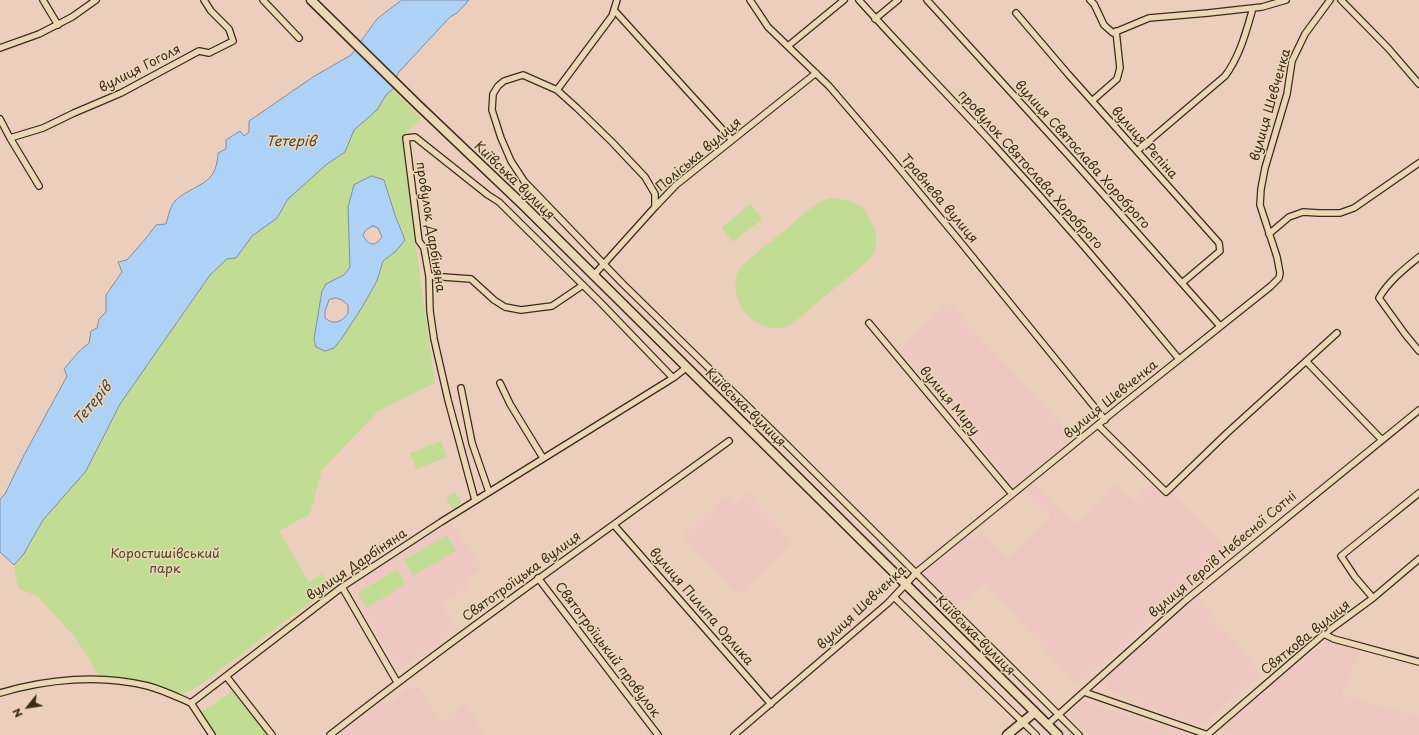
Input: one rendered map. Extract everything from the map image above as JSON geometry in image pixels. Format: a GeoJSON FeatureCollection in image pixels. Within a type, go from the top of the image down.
{"type":"FeatureCollection","features":[{"type":"Feature","properties":{"kind":"main road","name":"Київська вулиця"},"geometry":{"type":"LineString","coordinates":[[311,0],[522,204],[1058,735]]}},
{"type":"Feature","properties":{"kind":"main road"},"geometry":{"type":"LineString","coordinates":[[1007,735],[1035,712]]}},
{"type":"Feature","properties":{"kind":"street"},"geometry":{"type":"LineString","coordinates":[[43,0],[58,25]]}},
{"type":"Feature","properties":{"kind":"street"},"geometry":{"type":"LineString","coordinates":[[0,48],[39,34],[58,25],[96,0]]}},
{"type":"Feature","properties":{"kind":"street","name":"вулиця Гоголя"},"geometry":{"type":"LineString","coordinates":[[10,138],[43,128],[121,93],[199,51],[209,53],[232,41],[230,29],[211,11],[204,0]]}},
{"type":"Feature","properties":{"kind":"street"},"geometry":{"type":"LineString","coordinates":[[263,0],[299,38]]}},
{"type":"Feature","properties":{"kind":"street"},"geometry":{"type":"LineString","coordinates":[[617,0],[612,16],[556,90],[578,108],[645,177],[655,194],[654,207]]}},
{"type":"Feature","properties":{"kind":"street","name":"Травнева вулиця"},"geometry":{"type":"LineString","coordinates":[[750,0],[768,27],[830,86],[953,233],[1105,420]]}},
{"type":"Feature","properties":{"kind":"street"},"geometry":{"type":"LineString","coordinates":[[788,46],[844,0]]}},
{"type":"Feature","properties":{"kind":"street","name":"провулок Святослава Хороброго"},"geometry":{"type":"LineString","coordinates":[[859,0],[993,144],[1106,271],[1179,359]]}},
{"type":"Feature","properties":{"kind":"street"},"geometry":{"type":"LineString","coordinates":[[876,18],[898,0]]}},
{"type":"Feature","properties":{"kind":"street","name":"вулиця Святослава Хороброго"},"geometry":{"type":"LineString","coordinates":[[927,0],[1220,326]]}},
{"type":"Feature","properties":{"kind":"street"},"geometry":{"type":"LineString","coordinates":[[1090,0],[1094,4],[1104,24],[1112,33],[1149,18],[1253,8],[1286,0]]}},
{"type":"Feature","properties":{"kind":"street","name":"вулиця Шевченка"},"geometry":{"type":"LineString","coordinates":[[734,735],[894,597],[916,573],[1271,286],[1278,278],[1280,273],[1277,258],[1260,205],[1264,168],[1288,94],[1292,61],[1304,34],[1330,0]]}},
{"type":"Feature","properties":{"kind":"street"},"geometry":{"type":"LineString","coordinates":[[1341,0],[1388,48],[1419,84]]}},
{"type":"Feature","properties":{"kind":"street"},"geometry":{"type":"LineString","coordinates":[[1137,151],[1225,76],[1231,68],[1243,43],[1253,8]]}},
{"type":"Feature","properties":{"kind":"street"},"geometry":{"type":"LineString","coordinates":[[614,10],[732,140]]}},
{"type":"Feature","properties":{"kind":"street","name":"вулиця Рєпіна"},"geometry":{"type":"LineString","coordinates":[[1016,13],[1092,101],[1219,243],[1220,251],[1182,283]]}},
{"type":"Feature","properties":{"kind":"street"},"geometry":{"type":"LineString","coordinates":[[1092,101],[1117,79],[1120,68],[1116,31]]}},
{"type":"Feature","properties":{"kind":"street","name":"Поліська вулиця"},"geometry":{"type":"LineString","coordinates":[[593,276],[654,207],[676,185],[816,73]]}},
{"type":"Feature","properties":{"kind":"street","name":"Київська вулиця"},"geometry":{"type":"LineString","coordinates":[[556,90],[523,76],[504,81],[498,86],[493,94],[492,110],[511,161],[524,181],[622,283],[1079,735]]}},
{"type":"Feature","properties":{"kind":"street"},"geometry":{"type":"LineString","coordinates":[[0,119],[39,186]]}},
{"type":"Feature","properties":{"kind":"street","name":"провулок Дарбіняна"},"geometry":{"type":"LineString","coordinates":[[475,500],[448,400],[434,339],[430,311],[429,276],[424,248],[419,241],[406,138],[415,137],[499,202],[583,285]]}},
{"type":"Feature","properties":{"kind":"street"},"geometry":{"type":"LineString","coordinates":[[1269,234],[1289,218],[1303,212],[1319,214],[1340,213],[1354,208],[1419,163]]}},
{"type":"Feature","properties":{"kind":"street"},"geometry":{"type":"LineString","coordinates":[[1419,257],[1408,265],[1384,288],[1379,298],[1404,334],[1419,351]]}},
{"type":"Feature","properties":{"kind":"street"},"geometry":{"type":"LineString","coordinates":[[429,276],[471,279],[494,300],[505,307],[522,310],[552,306],[583,285],[673,378]]}},
{"type":"Feature","properties":{"kind":"street","name":"вулиця Миру"},"geometry":{"type":"LineString","coordinates":[[869,323],[1012,494]]}},
{"type":"Feature","properties":{"kind":"street"},"geometry":{"type":"LineString","coordinates":[[1098,426],[1166,492],[1227,433],[1337,333]]}},
{"type":"Feature","properties":{"kind":"street"},"geometry":{"type":"LineString","coordinates":[[1306,361],[1382,440]]}},
{"type":"Feature","properties":{"kind":"street","name":"вулиця Дарбіняна"},"geometry":{"type":"LineString","coordinates":[[191,703],[274,637],[342,587],[475,500],[673,378],[686,368]]}},
{"type":"Feature","properties":{"kind":"street"},"geometry":{"type":"LineString","coordinates":[[500,383],[510,404],[543,458]]}},
{"type":"Feature","properties":{"kind":"street"},"geometry":{"type":"LineString","coordinates":[[461,388],[472,443],[488,492]]}},
{"type":"Feature","properties":{"kind":"street","name":"вулиця Героїв Небесної Сотні"},"geometry":{"type":"LineString","coordinates":[[1048,724],[1186,600],[1419,410]]}},
{"type":"Feature","properties":{"kind":"street","name":"Святотроїцька вулиця"},"geometry":{"type":"LineString","coordinates":[[330,735],[397,682],[729,440]]}},
{"type":"Feature","properties":{"kind":"street"},"geometry":{"type":"LineString","coordinates":[[1373,598],[1355,577],[1341,556],[1419,493]]}},
{"type":"Feature","properties":{"kind":"street","name":"вулиця Пилипа Орлика"},"geometry":{"type":"LineString","coordinates":[[614,525],[771,704]]}},
{"type":"Feature","properties":{"kind":"street","name":"Святкова вулиця"},"geometry":{"type":"LineString","coordinates":[[1207,735],[1324,634],[1373,598],[1419,558]]}},
{"type":"Feature","properties":{"kind":"street","name":"Святотроїцький провулок"},"geometry":{"type":"LineString","coordinates":[[538,578],[658,735]]}},
{"type":"Feature","properties":{"kind":"street"},"geometry":{"type":"LineString","coordinates":[[342,587],[397,682]]}},
{"type":"Feature","properties":{"kind":"street"},"geometry":{"type":"LineString","coordinates":[[894,597],[1036,735]]}},
{"type":"Feature","properties":{"kind":"street"},"geometry":{"type":"LineString","coordinates":[[1324,634],[1334,639],[1419,662]]}},
{"type":"Feature","properties":{"kind":"street"},"geometry":{"type":"LineString","coordinates":[[226,676],[272,735]]}},
{"type":"Feature","properties":{"kind":"street"},"geometry":{"type":"LineString","coordinates":[[0,693],[56,682],[101,679],[149,686],[191,703],[212,735]]}},
{"type":"Feature","properties":{"kind":"street"},"geometry":{"type":"LineString","coordinates":[[1084,692],[1207,735]]}},
{"type":"Feature","properties":{"kind":"shaded area"},"geometry":{"type":"Polygon","coordinates":[[[949,303],[1073,438],[1014,486],[899,349],[949,303]]]}},
{"type":"Feature","properties":{"kind":"shaded area"},"geometry":{"type":"Polygon","coordinates":[[[1034,483],[1050,501],[1077,525],[1117,486],[1134,502],[1151,484],[1162,496],[1170,491],[1232,553],[1076,685],[986,582],[954,609],[921,576],[921,570],[967,534],[974,540],[981,533],[1008,559],[1050,518],[1024,491],[1034,483]]]}},
{"type":"Feature","properties":{"kind":"shaded area"},"geometry":{"type":"Polygon","coordinates":[[[747,494],[793,543],[738,595],[683,536],[726,496],[735,506],[747,494]]]}},
{"type":"Feature","properties":{"kind":"shaded area"},"geometry":{"type":"Polygon","coordinates":[[[451,523],[482,568],[466,579],[468,587],[441,604],[457,629],[399,670],[349,587],[451,523]]]}},
{"type":"Feature","properties":{"kind":"shaded area"},"geometry":{"type":"Polygon","coordinates":[[[1199,599],[1261,674],[1204,722],[1200,723],[1174,717],[1113,692],[1103,679],[1103,675],[1192,600],[1195,603],[1199,599]]]}},
{"type":"Feature","properties":{"kind":"shaded area"},"geometry":{"type":"Polygon","coordinates":[[[1325,641],[1360,650],[1342,695],[1419,717],[1419,735],[1236,735],[1216,729],[1325,641]]]}},
{"type":"Feature","properties":{"kind":"shaded area"},"geometry":{"type":"Polygon","coordinates":[[[416,684],[441,721],[465,704],[486,735],[342,735],[340,732],[378,702],[384,701],[387,705],[416,684]]]}},
{"type":"Feature","properties":{"kind":"shaded area"},"geometry":{"type":"Polygon","coordinates":[[[1081,701],[1190,735],[1089,735],[1068,714],[1081,701]]]}},
{"type":"Feature","properties":{"kind":"green space","name":"Коростишівський парк"},"geometry":{"type":"Polygon","coordinates":[[[393,89],[421,119],[402,136],[435,383],[378,411],[322,470],[310,514],[279,531],[309,582],[322,574],[330,588],[193,690],[175,696],[149,686],[101,679],[75,637],[37,596],[18,588],[14,565],[23,555],[43,520],[86,471],[120,404],[210,275],[227,258],[237,257],[252,236],[277,218],[288,199],[327,164],[345,152],[354,130],[377,110],[386,95],[393,89]],[[348,207],[350,267],[344,275],[326,284],[322,291],[314,339],[334,348],[361,309],[377,281],[383,261],[396,251],[405,240],[395,215],[348,207]]]}},
{"type":"Feature","properties":{"kind":"green space"},"geometry":{"type":"Polygon","coordinates":[[[832,198],[843,199],[851,202],[859,206],[869,216],[875,229],[876,242],[875,249],[869,260],[790,325],[778,328],[760,324],[745,313],[737,296],[735,287],[736,277],[741,266],[820,201],[832,198]]]}},
{"type":"Feature","properties":{"kind":"green space"},"geometry":{"type":"Polygon","coordinates":[[[751,204],[762,219],[733,242],[721,228],[751,204]]]}},
{"type":"Feature","properties":{"kind":"green space"},"geometry":{"type":"Polygon","coordinates":[[[441,441],[447,457],[416,469],[410,453],[441,441]]]}},
{"type":"Feature","properties":{"kind":"green space"},"geometry":{"type":"Polygon","coordinates":[[[455,492],[462,502],[453,509],[446,498],[455,492]]]}},
{"type":"Feature","properties":{"kind":"green space"},"geometry":{"type":"Polygon","coordinates":[[[447,535],[456,551],[413,576],[404,560],[447,535]]]}},
{"type":"Feature","properties":{"kind":"green space"},"geometry":{"type":"Polygon","coordinates":[[[397,569],[405,584],[367,608],[358,593],[397,569]]]}},
{"type":"Feature","properties":{"kind":"green space"},"geometry":{"type":"Polygon","coordinates":[[[232,691],[268,735],[215,735],[200,713],[232,691]]]}},
{"type":"Feature","properties":{"kind":"water","name":"Тетерів"},"geometry":{"type":"Polygon","coordinates":[[[402,0],[469,0],[457,13],[450,17],[398,73],[393,89],[386,95],[377,110],[354,130],[345,152],[327,164],[288,199],[277,218],[252,236],[236,258],[227,259],[210,275],[120,404],[86,471],[43,520],[23,555],[14,565],[0,552],[0,499],[5,494],[23,457],[67,376],[64,369],[89,343],[91,331],[97,328],[99,319],[106,312],[106,295],[122,272],[118,262],[127,260],[156,225],[166,224],[170,209],[175,201],[209,178],[214,172],[217,164],[218,153],[226,149],[226,140],[240,131],[244,136],[249,132],[249,121],[313,77],[351,55],[377,19],[402,0]]]}},
{"type":"Feature","properties":{"kind":"water"},"geometry":{"type":"Polygon","coordinates":[[[372,176],[384,180],[405,240],[396,251],[383,261],[377,281],[342,338],[334,348],[325,351],[316,347],[314,339],[322,291],[326,284],[344,275],[350,267],[348,207],[354,185],[372,176]],[[373,226],[367,229],[363,235],[369,243],[374,244],[382,237],[378,228],[373,226]],[[336,298],[329,300],[325,311],[325,318],[332,322],[338,322],[348,313],[348,305],[342,300],[336,298]]]}}]}
